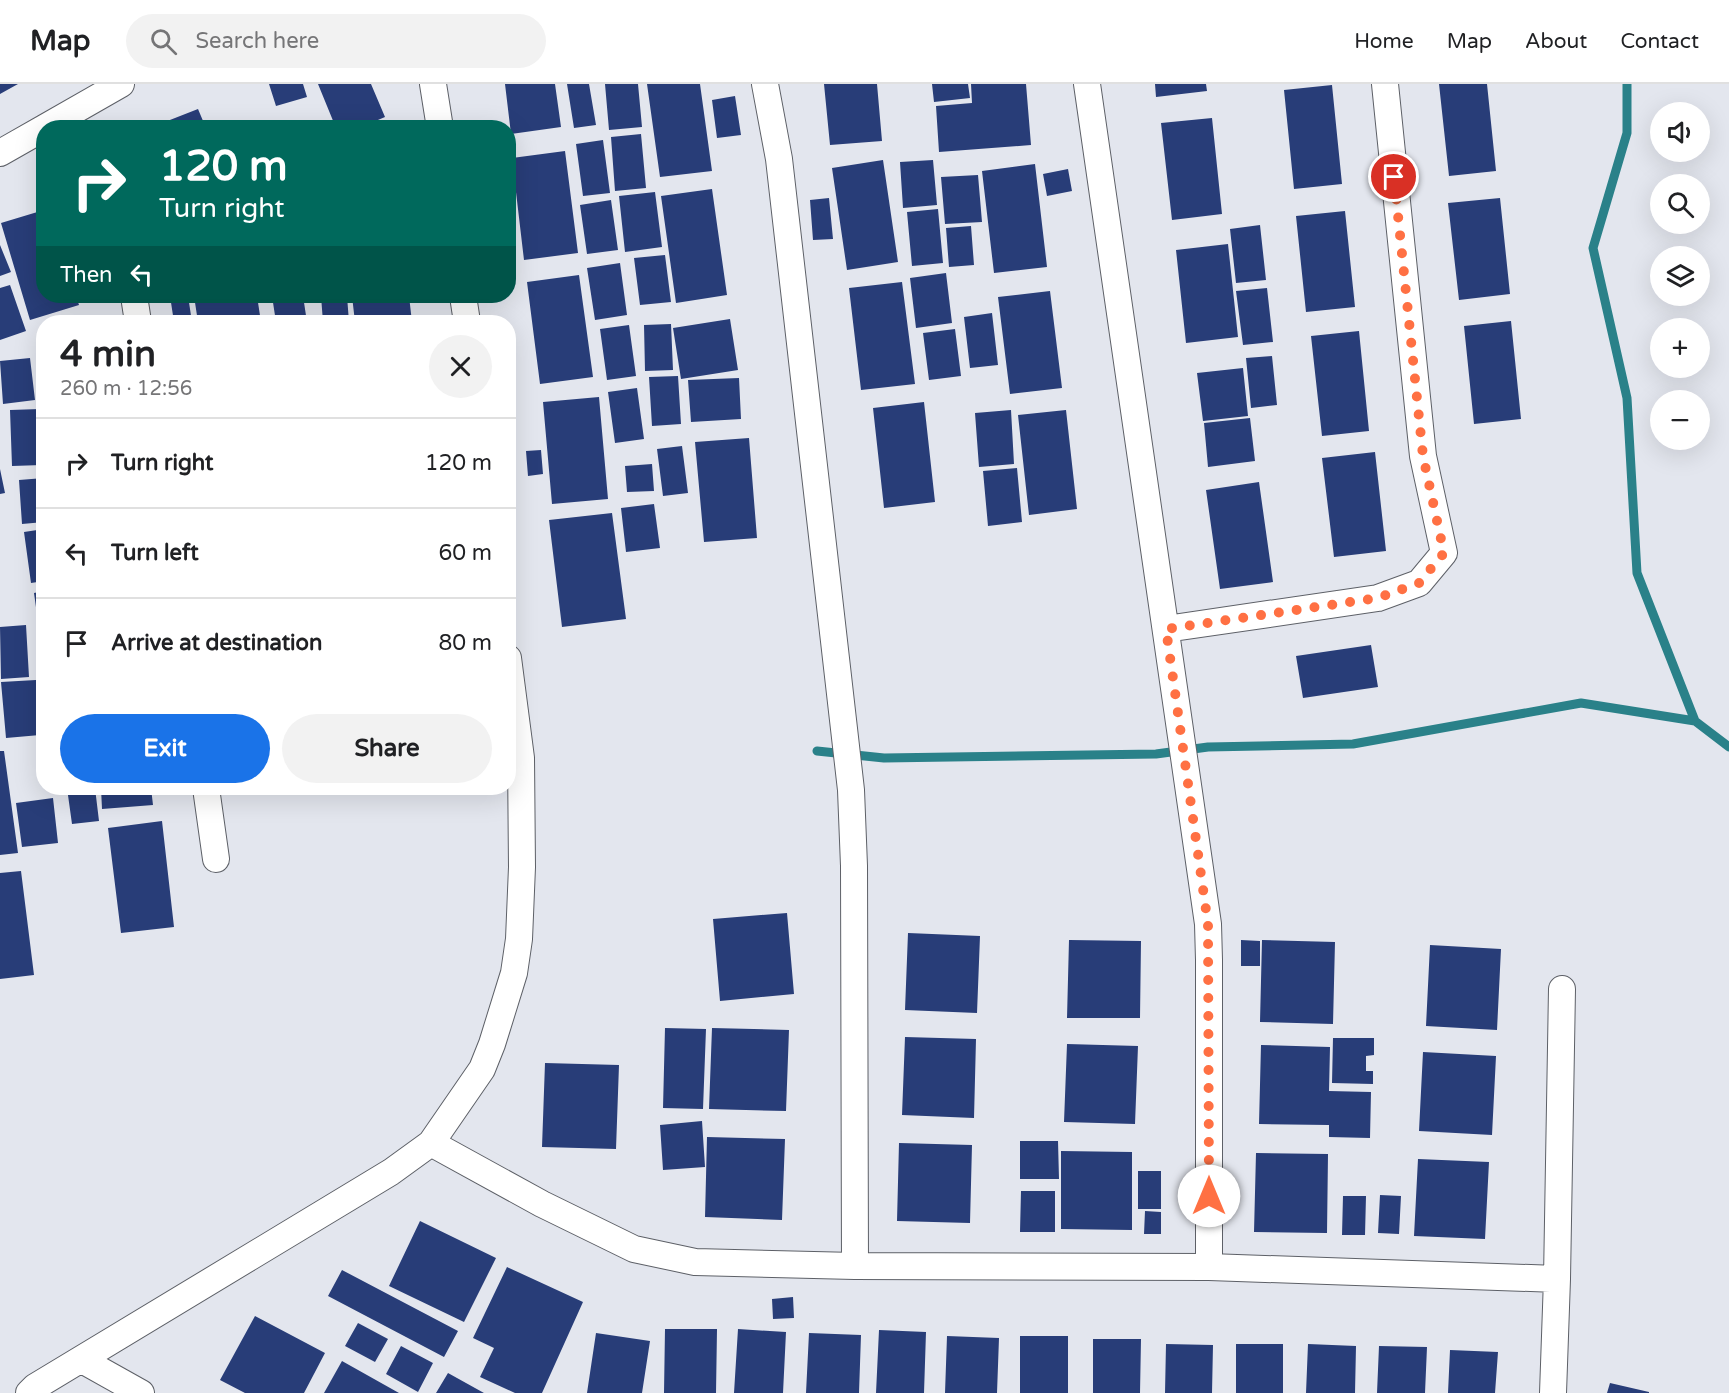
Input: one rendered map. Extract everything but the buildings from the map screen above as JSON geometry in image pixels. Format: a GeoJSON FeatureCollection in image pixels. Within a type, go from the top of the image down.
{"type":"FeatureCollection","features":[{"type":"Feature","properties":{"kind":"street"},"geometry":{"type":"LineString","coordinates":[[82,118],[121,84]]}},
{"type":"Feature","properties":{"kind":"street"},"geometry":{"type":"LineString","coordinates":[[433,84],[439,120]]}},
{"type":"Feature","properties":{"kind":"street"},"geometry":{"type":"LineString","coordinates":[[765,84],[779,159],[851,790],[854,866],[855,1266]]}},
{"type":"Feature","properties":{"kind":"street"},"geometry":{"type":"LineString","coordinates":[[1087,84],[1208,924],[1209,1267]]}},
{"type":"Feature","properties":{"kind":"street"},"geometry":{"type":"LineString","coordinates":[[1166,629],[1378,598],[1419,583],[1444,553],[1423,456],[1385,84]]}},
{"type":"Feature","properties":{"kind":"street"},"geometry":{"type":"LineString","coordinates":[[0,153],[36,133]]}},
{"type":"Feature","properties":{"kind":"street"},"geometry":{"type":"LineString","coordinates":[[29,1393],[34,1387],[391,1172],[431,1143],[482,1069],[514,973],[519,939],[522,867],[520,758],[516,725]]}},
{"type":"Feature","properties":{"kind":"street"},"geometry":{"type":"LineString","coordinates":[[207,795],[216,859]]}},
{"type":"Feature","properties":{"kind":"street"},"geometry":{"type":"LineString","coordinates":[[1553,1393],[1562,989]]}},
{"type":"Feature","properties":{"kind":"street"},"geometry":{"type":"LineString","coordinates":[[431,1143],[542,1204],[634,1249],[695,1262],[855,1266],[1209,1267],[1557,1279]]}},
{"type":"Feature","properties":{"kind":"street"},"geometry":{"type":"LineString","coordinates":[[82,1360],[141,1393]]}},
{"type":"Feature","properties":{"kind":"waterway"},"geometry":{"type":"LineString","coordinates":[[1627,84],[1627,133],[1593,248],[1627,398],[1637,573],[1695,721]]}},
{"type":"Feature","properties":{"kind":"waterway"},"geometry":{"type":"LineString","coordinates":[[817,751],[884,758],[1156,754],[1208,747],[1353,744],[1581,703],[1695,721],[1729,747]]}},
{"type":"Feature","properties":{"kind":"route"},"geometry":{"type":"LineString","coordinates":[[1209,1196],[1208,924],[1166,629],[1378,598],[1419,583],[1444,553],[1423,456],[1394,177]]}}]}
